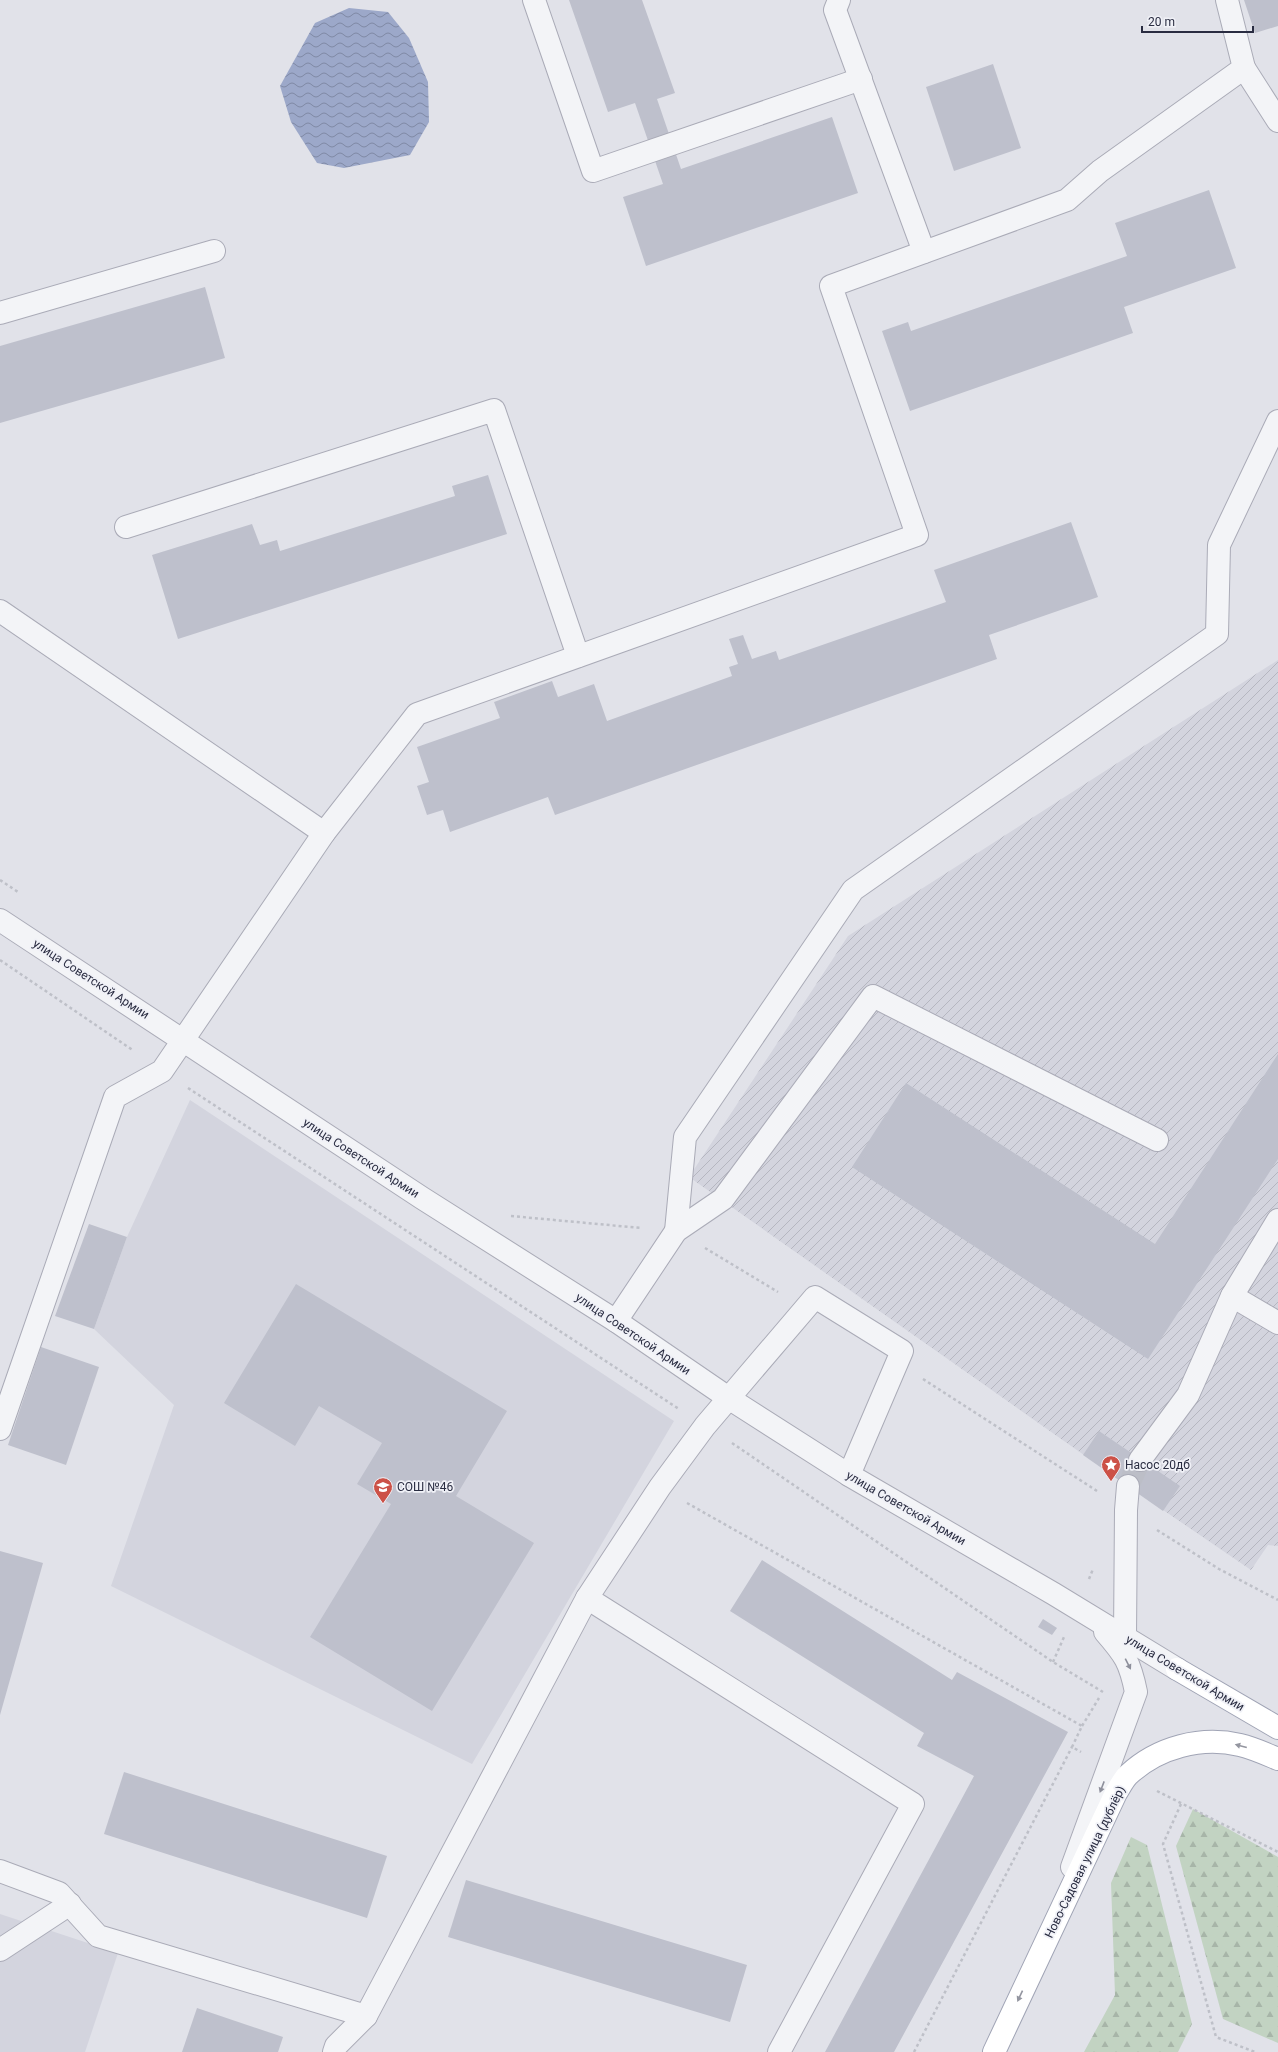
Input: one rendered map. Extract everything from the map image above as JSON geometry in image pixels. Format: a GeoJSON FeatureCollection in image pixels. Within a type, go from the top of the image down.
{"type":"FeatureCollection","features":[{"type":"Feature","properties":{"kind":"main road","name":"улица Советской Армии"},"geometry":{"type":"LineString","coordinates":[[1177,1669],[1278,1728]]}},
{"type":"Feature","properties":{"kind":"main road","name":"Ново-Садовая улица (дублёр)"},"geometry":{"type":"LineString","coordinates":[[994,2052],[1116,1793],[1118,1772],[1144,1763],[1159,1754],[1181,1746],[1208,1741],[1240,1745],[1278,1759]]}},
{"type":"Feature","properties":{"kind":"street"},"geometry":{"type":"LineString","coordinates":[[534,0],[593,171],[861,79]]}},
{"type":"Feature","properties":{"kind":"street"},"geometry":{"type":"LineString","coordinates":[[839,0],[835,10],[924,252]]}},
{"type":"Feature","properties":{"kind":"street"},"geometry":{"type":"LineString","coordinates":[[1227,0],[1244,68],[1278,121]]}},
{"type":"Feature","properties":{"kind":"street"},"geometry":{"type":"LineString","coordinates":[[0,1429],[114,1098],[162,1071],[324,833],[417,714],[917,535],[831,286],[1067,200],[1100,172],[1244,68]]}},
{"type":"Feature","properties":{"kind":"street"},"geometry":{"type":"LineString","coordinates":[[0,313],[214,252]]}},
{"type":"Feature","properties":{"kind":"street"},"geometry":{"type":"LineString","coordinates":[[126,527],[494,410],[578,656]]}},
{"type":"Feature","properties":{"kind":"street"},"geometry":{"type":"LineString","coordinates":[[676,1231],[684,1136],[853,890],[1218,634],[1219,545],[1278,421]]}},
{"type":"Feature","properties":{"kind":"street"},"geometry":{"type":"LineString","coordinates":[[0,610],[324,833]]}},
{"type":"Feature","properties":{"kind":"street","name":"улица Советской Армии"},"geometry":{"type":"LineString","coordinates":[[0,920],[422,1198],[616,1321],[730,1399],[850,1475],[1177,1669]]}},
{"type":"Feature","properties":{"kind":"street"},"geometry":{"type":"LineString","coordinates":[[616,1321],[676,1231],[723,1199],[873,996],[1157,1140]]}},
{"type":"Feature","properties":{"kind":"street"},"geometry":{"type":"LineString","coordinates":[[1140,1460],[1188,1395],[1232,1296],[1278,1220]]}},
{"type":"Feature","properties":{"kind":"street"},"geometry":{"type":"LineString","coordinates":[[1232,1296],[1278,1323]]}},
{"type":"Feature","properties":{"kind":"street"},"geometry":{"type":"LineString","coordinates":[[334,2052],[336,2046],[366,2016],[586,1598],[660,1487],[705,1426],[730,1399],[815,1298],[902,1351],[850,1475]]}},
{"type":"Feature","properties":{"kind":"street"},"geometry":{"type":"LineString","coordinates":[[1125,1638],[1126,1510],[1128,1486]]}},
{"type":"Feature","properties":{"kind":"street"},"geometry":{"type":"LineString","coordinates":[[586,1598],[913,1804],[779,2052]]}},
{"type":"Feature","properties":{"kind":"street"},"geometry":{"type":"LineString","coordinates":[[1085,1614],[1122,1651],[1132,1669],[1136,1692],[1118,1772]]}},
{"type":"Feature","properties":{"kind":"street"},"geometry":{"type":"LineString","coordinates":[[0,1871],[59,1893],[98,1936],[366,2016]]}},
{"type":"Feature","properties":{"kind":"street"},"geometry":{"type":"LineString","coordinates":[[0,1950],[70,1904]]}},
{"type":"Feature","properties":{"kind":"path"},"geometry":{"type":"LineString","coordinates":[[0,960],[162,1071],[705,1426],[1053,1662],[1103,1691],[1082,1726],[914,2052]]}},
{"type":"Feature","properties":{"kind":"path"},"geometry":{"type":"LineString","coordinates":[[660,1487],[1082,1726]]}},
{"type":"Feature","properties":{"kind":"path"},"geometry":{"type":"LineString","coordinates":[[1072,1747],[1118,1772],[1278,1852]]}},
{"type":"Feature","properties":{"kind":"path"},"geometry":{"type":"LineString","coordinates":[[1181,1804],[1163,1844],[1216,2036],[1255,2052]]}},
{"type":"Feature","properties":{"kind":"shaded area"},"geometry":{"type":"Polygon","coordinates":[[[1278,660],[1278,1546],[1268,1545],[1251,1570],[1128,1486],[689,1177],[848,936],[1278,660]]]}},
{"type":"Feature","properties":{"kind":"shaded area","name":"СОШ №46"},"geometry":{"type":"Polygon","coordinates":[[[190,1100],[674,1421],[472,1764],[111,1586],[174,1405],[94,1329],[127,1237],[190,1100]]]}},
{"type":"Feature","properties":{"kind":"shaded area"},"geometry":{"type":"Polygon","coordinates":[[[0,1914],[118,1953],[85,2052],[0,2052],[0,1914]]]}},
{"type":"Feature","properties":{"kind":"green space"},"geometry":{"type":"Polygon","coordinates":[[[1193,1809],[1278,1857],[1278,2043],[1223,2019],[1176,1846],[1193,1809]]]}},
{"type":"Feature","properties":{"kind":"green space"},"geometry":{"type":"Polygon","coordinates":[[[1131,1837],[1147,1845],[1192,2024],[1178,2052],[1084,2052],[1115,1995],[1111,1883],[1131,1837]]]}},
{"type":"Feature","properties":{"kind":"water"},"geometry":{"type":"Polygon","coordinates":[[[349,8],[388,12],[409,38],[428,82],[429,122],[410,155],[344,168],[317,163],[291,122],[280,86],[315,23],[349,8]]]}},
{"type":"Feature","properties":{"kind":"building"},"geometry":{"type":"Polygon","coordinates":[[[569,0],[642,0],[675,93],[657,99],[681,169],[832,117],[858,193],[646,266],[623,197],[663,184],[635,103],[608,112],[569,0]]]}},
{"type":"Feature","properties":{"kind":"building"},"geometry":{"type":"Polygon","coordinates":[[[1244,0],[1278,0],[1278,26],[1255,33],[1244,0]]]}},
{"type":"Feature","properties":{"kind":"building"},"geometry":{"type":"Polygon","coordinates":[[[993,64],[1021,148],[954,171],[926,87],[993,64]]]}},
{"type":"Feature","properties":{"kind":"building"},"geometry":{"type":"Polygon","coordinates":[[[1209,190],[1236,268],[1124,307],[1133,333],[910,411],[882,331],[908,322],[911,331],[1127,256],[1115,223],[1209,190]]]}},
{"type":"Feature","properties":{"kind":"building"},"geometry":{"type":"Polygon","coordinates":[[[205,287],[225,358],[0,423],[0,346],[205,287]]]}},
{"type":"Feature","properties":{"kind":"building"},"geometry":{"type":"Polygon","coordinates":[[[488,475],[507,534],[178,639],[152,555],[252,524],[260,545],[277,540],[280,551],[455,496],[452,486],[488,475]]]}},
{"type":"Feature","properties":{"kind":"building"},"geometry":{"type":"Polygon","coordinates":[[[1071,522],[1098,597],[989,635],[997,659],[555,815],[548,797],[450,832],[443,810],[427,815],[417,786],[429,782],[417,747],[500,718],[494,702],[552,681],[558,697],[594,684],[607,721],[732,676],[729,667],[738,664],[729,639],[743,635],[752,659],[776,651],[779,660],[946,602],[934,570],[1071,522]]]}},
{"type":"Feature","properties":{"kind":"building"},"geometry":{"type":"Polygon","coordinates":[[[1278,1054],[1278,1159],[1148,1359],[852,1167],[906,1083],[1155,1244],[1278,1054]]]}},
{"type":"Feature","properties":{"kind":"building"},"geometry":{"type":"Polygon","coordinates":[[[89,1224],[127,1237],[94,1329],[55,1316],[89,1224]]]}},
{"type":"Feature","properties":{"kind":"building"},"geometry":{"type":"Polygon","coordinates":[[[296,1284],[507,1411],[456,1496],[534,1543],[432,1711],[310,1637],[391,1504],[357,1484],[382,1443],[319,1406],[295,1446],[224,1403],[296,1284]]]}},
{"type":"Feature","properties":{"kind":"building"},"geometry":{"type":"Polygon","coordinates":[[[41,1347],[99,1367],[66,1465],[8,1445],[41,1347]]]}},
{"type":"Feature","properties":{"kind":"building"},"geometry":{"type":"Polygon","coordinates":[[[1099,1431],[1180,1486],[1163,1511],[1083,1455],[1099,1431]]]}},
{"type":"Feature","properties":{"kind":"building"},"geometry":{"type":"Polygon","coordinates":[[[0,1551],[43,1563],[0,1715],[0,1551]]]}},
{"type":"Feature","properties":{"kind":"building"},"geometry":{"type":"Polygon","coordinates":[[[762,1560],[952,1680],[957,1672],[1068,1732],[894,2052],[825,2052],[974,1776],[917,1746],[924,1733],[730,1611],[762,1560]]]}},
{"type":"Feature","properties":{"kind":"building"},"geometry":{"type":"Polygon","coordinates":[[[1043,1619],[1057,1628],[1052,1635],[1038,1627],[1043,1619]]]}},
{"type":"Feature","properties":{"kind":"building"},"geometry":{"type":"Polygon","coordinates":[[[124,1772],[387,1856],[367,1918],[104,1834],[124,1772]]]}},
{"type":"Feature","properties":{"kind":"building"},"geometry":{"type":"Polygon","coordinates":[[[466,1880],[747,1965],[730,2022],[448,1937],[466,1880]]]}},
{"type":"Feature","properties":{"kind":"building"},"geometry":{"type":"Polygon","coordinates":[[[197,2008],[283,2037],[278,2052],[182,2052],[197,2008]]]}},
{"type":"Feature","properties":{"kind":"tunnel"},"geometry":{"type":"LineString","coordinates":[[1128,1486],[1140,1460]]}},
{"type":"Feature","properties":{"kind":"place","name":"Насос 20дб"},"geometry":{"type":"Point","coordinates":[1111,1482]}},
{"type":"Feature","properties":{"kind":"place","name":"СОШ №46"},"geometry":{"type":"Point","coordinates":[383,1504]}}]}
